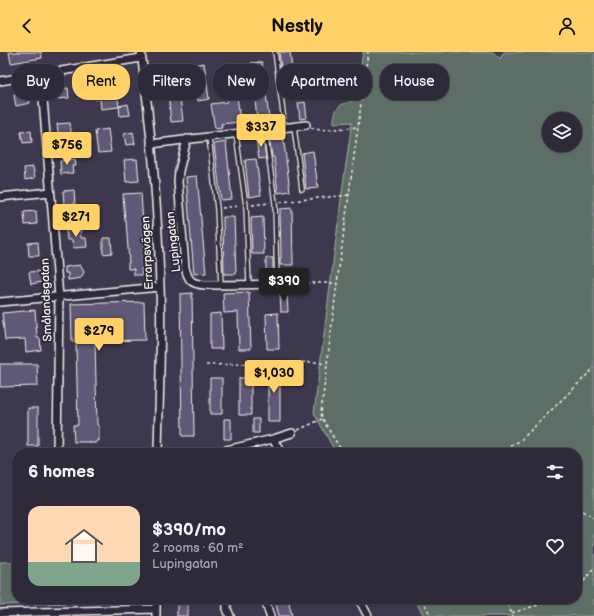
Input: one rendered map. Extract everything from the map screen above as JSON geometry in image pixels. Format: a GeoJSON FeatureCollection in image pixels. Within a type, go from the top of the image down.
{"type":"FeatureCollection","features":[{"type":"Feature","properties":{"kind":"street"},"geometry":{"type":"LineString","coordinates":[[64,70],[141,55]]}},
{"type":"Feature","properties":{"kind":"street","name":"Errarpsvägen"},"geometry":{"type":"LineString","coordinates":[[141,55],[152,144],[158,230],[160,287],[158,448]]}},
{"type":"Feature","properties":{"kind":"street"},"geometry":{"type":"LineString","coordinates":[[0,80],[12,78]]}},
{"type":"Feature","properties":{"kind":"street","name":"Smålandsgatan"},"geometry":{"type":"LineString","coordinates":[[43,100],[59,297],[57,448]]}},
{"type":"Feature","properties":{"kind":"street"},"geometry":{"type":"LineString","coordinates":[[152,144],[306,126]]}},
{"type":"Feature","properties":{"kind":"street","name":"Lupingatan"},"geometry":{"type":"LineString","coordinates":[[187,139],[178,175],[186,273],[189,280],[195,284],[220,285],[299,284]]}},
{"type":"Feature","properties":{"kind":"street"},"geometry":{"type":"LineString","coordinates":[[0,197],[50,192]]}},
{"type":"Feature","properties":{"kind":"street"},"geometry":{"type":"LineString","coordinates":[[0,302],[160,287]]}},
{"type":"Feature","properties":{"kind":"street"},"geometry":{"type":"LineString","coordinates":[[240,448],[292,433]]}},
{"type":"Feature","properties":{"kind":"street"},"geometry":{"type":"LineString","coordinates":[[273,439],[278,448]]}},
{"type":"Feature","properties":{"kind":"street"},"geometry":{"type":"LineString","coordinates":[[227,604],[227,609],[230,616]]}},
{"type":"Feature","properties":{"kind":"street"},"geometry":{"type":"LineString","coordinates":[[267,604],[270,616]]}},
{"type":"Feature","properties":{"kind":"street"},"geometry":{"type":"LineString","coordinates":[[362,604],[368,616]]}},
{"type":"Feature","properties":{"kind":"street"},"geometry":{"type":"LineString","coordinates":[[0,613],[156,612]]}},
{"type":"Feature","properties":{"kind":"lane"},"geometry":{"type":"LineString","coordinates":[[275,52],[285,128]]}},
{"type":"Feature","properties":{"kind":"lane"},"geometry":{"type":"LineString","coordinates":[[294,127],[302,189]]}},
{"type":"Feature","properties":{"kind":"lane"},"geometry":{"type":"LineString","coordinates":[[266,130],[275,203],[277,284]]}},
{"type":"Feature","properties":{"kind":"lane"},"geometry":{"type":"LineString","coordinates":[[236,134],[246,206],[249,284]]}},
{"type":"Feature","properties":{"kind":"lane"},"geometry":{"type":"LineString","coordinates":[[209,137],[217,208],[220,285]]}},
{"type":"Feature","properties":{"kind":"path"},"geometry":{"type":"LineString","coordinates":[[340,448],[322,419],[321,413],[326,364],[368,52]]}},
{"type":"Feature","properties":{"kind":"path"},"geometry":{"type":"LineString","coordinates":[[306,126],[314,130],[359,127]]}},
{"type":"Feature","properties":{"kind":"path"},"geometry":{"type":"LineString","coordinates":[[217,208],[349,195]]}},
{"type":"Feature","properties":{"kind":"path"},"geometry":{"type":"LineString","coordinates":[[299,284],[337,283]]}},
{"type":"Feature","properties":{"kind":"path"},"geometry":{"type":"LineString","coordinates":[[206,365],[316,362],[326,364]]}},
{"type":"Feature","properties":{"kind":"path"},"geometry":{"type":"LineString","coordinates":[[508,448],[522,439],[594,368]]}},
{"type":"Feature","properties":{"kind":"path"},"geometry":{"type":"LineString","coordinates":[[292,433],[322,419]]}},
{"type":"Feature","properties":{"kind":"path"},"geometry":{"type":"LineString","coordinates":[[582,511],[594,518]]}},
{"type":"Feature","properties":{"kind":"path"},"geometry":{"type":"LineString","coordinates":[[582,584],[594,566]]}},
{"type":"Feature","properties":{"kind":"path"},"geometry":{"type":"LineString","coordinates":[[425,604],[431,616]]}},
{"type":"Feature","properties":{"kind":"path"},"geometry":{"type":"LineString","coordinates":[[508,604],[514,616]]}},
{"type":"Feature","properties":{"kind":"path"},"geometry":{"type":"LineString","coordinates":[[512,613],[542,604]]}},
{"type":"Feature","properties":{"kind":"green space"},"geometry":{"type":"Polygon","coordinates":[[[363,52],[493,52],[500,59],[504,52],[594,52],[594,616],[424,616],[417,604],[582,604],[582,448],[333,448],[314,413],[352,122],[334,123],[335,113],[342,105],[356,100],[372,100],[372,64],[361,64],[363,52]]]}},
{"type":"Feature","properties":{"kind":"green space"},"geometry":{"type":"Polygon","coordinates":[[[0,562],[12,562],[12,604],[36,604],[0,605],[0,562]]]}},
{"type":"Feature","properties":{"kind":"building"},"geometry":{"type":"Polygon","coordinates":[[[9,52],[41,52],[42,58],[11,63],[9,52]]]}},
{"type":"Feature","properties":{"kind":"building"},"geometry":{"type":"Polygon","coordinates":[[[279,52],[290,52],[291,64],[281,64],[279,52]]]}},
{"type":"Feature","properties":{"kind":"building"},"geometry":{"type":"Polygon","coordinates":[[[262,62],[262,64],[251,64],[262,62]]]}},
{"type":"Feature","properties":{"kind":"building"},"geometry":{"type":"Polygon","coordinates":[[[205,70],[209,99],[205,100],[205,70]]]}},
{"type":"Feature","properties":{"kind":"building"},"geometry":{"type":"Polygon","coordinates":[[[64,88],[68,88],[69,98],[64,98],[64,88]]]}},
{"type":"Feature","properties":{"kind":"building"},"geometry":{"type":"Polygon","coordinates":[[[15,100],[29,100],[30,103],[16,106],[15,100]]]}},
{"type":"Feature","properties":{"kind":"building"},"geometry":{"type":"Polygon","coordinates":[[[100,100],[118,100],[119,107],[101,109],[100,100]]]}},
{"type":"Feature","properties":{"kind":"building"},"geometry":{"type":"Polygon","coordinates":[[[169,100],[180,100],[183,121],[171,122],[169,100]]]}},
{"type":"Feature","properties":{"kind":"building"},"geometry":{"type":"Polygon","coordinates":[[[227,100],[238,100],[240,122],[221,124],[222,128],[215,129],[211,104],[227,102],[227,100]]]}},
{"type":"Feature","properties":{"kind":"building"},"geometry":{"type":"Polygon","coordinates":[[[255,100],[267,100],[269,118],[257,119],[255,100]]]}},
{"type":"Feature","properties":{"kind":"building"},"geometry":{"type":"Polygon","coordinates":[[[305,102],[307,118],[300,119],[298,103],[305,102]]]}},
{"type":"Feature","properties":{"kind":"building"},"geometry":{"type":"Polygon","coordinates":[[[128,104],[130,115],[120,116],[119,106],[128,104]]]}},
{"type":"Feature","properties":{"kind":"building"},"geometry":{"type":"Polygon","coordinates":[[[70,123],[72,138],[59,139],[57,124],[70,123]]]}},
{"type":"Feature","properties":{"kind":"building"},"geometry":{"type":"Polygon","coordinates":[[[108,129],[111,152],[98,153],[95,131],[108,129]]]}},
{"type":"Feature","properties":{"kind":"building"},"geometry":{"type":"Polygon","coordinates":[[[31,131],[32,142],[23,143],[21,132],[31,131]]]}},
{"type":"Feature","properties":{"kind":"building"},"geometry":{"type":"Polygon","coordinates":[[[133,132],[135,144],[126,145],[124,134],[133,132]]]}},
{"type":"Feature","properties":{"kind":"building"},"geometry":{"type":"Polygon","coordinates":[[[283,135],[290,191],[278,193],[274,157],[272,157],[269,137],[283,135]]]}},
{"type":"Feature","properties":{"kind":"building"},"geometry":{"type":"Polygon","coordinates":[[[263,138],[266,158],[259,159],[256,139],[263,138]]]}},
{"type":"Feature","properties":{"kind":"building"},"geometry":{"type":"Polygon","coordinates":[[[226,142],[232,199],[221,200],[214,144],[226,142]]]}},
{"type":"Feature","properties":{"kind":"building"},"geometry":{"type":"Polygon","coordinates":[[[313,151],[318,188],[306,189],[302,153],[313,151]]]}},
{"type":"Feature","properties":{"kind":"building"},"geometry":{"type":"Polygon","coordinates":[[[75,159],[76,166],[72,166],[73,173],[61,174],[60,161],[75,159]]]}},
{"type":"Feature","properties":{"kind":"building"},"geometry":{"type":"Polygon","coordinates":[[[137,159],[139,181],[126,182],[124,160],[137,159]]]}},
{"type":"Feature","properties":{"kind":"building"},"geometry":{"type":"Polygon","coordinates":[[[256,159],[261,195],[249,197],[245,160],[256,159]]]}},
{"type":"Feature","properties":{"kind":"building"},"geometry":{"type":"Polygon","coordinates":[[[33,167],[35,178],[25,180],[24,168],[33,167]]]}},
{"type":"Feature","properties":{"kind":"building"},"geometry":{"type":"Polygon","coordinates":[[[197,176],[206,273],[194,274],[186,177],[197,176]]]}},
{"type":"Feature","properties":{"kind":"building"},"geometry":{"type":"Polygon","coordinates":[[[74,190],[75,204],[64,204],[63,191],[74,190]]]}},
{"type":"Feature","properties":{"kind":"building"},"geometry":{"type":"Polygon","coordinates":[[[141,193],[145,255],[144,269],[141,269],[142,275],[134,275],[134,269],[128,269],[129,263],[123,194],[141,193]]]}},
{"type":"Feature","properties":{"kind":"building"},"geometry":{"type":"Polygon","coordinates":[[[292,208],[293,265],[280,265],[280,209],[292,208]]]}},
{"type":"Feature","properties":{"kind":"building"},"geometry":{"type":"Polygon","coordinates":[[[36,211],[37,224],[25,225],[24,212],[36,211]]]}},
{"type":"Feature","properties":{"kind":"building"},"geometry":{"type":"Polygon","coordinates":[[[223,217],[234,217],[236,274],[224,274],[223,217]]]}},
{"type":"Feature","properties":{"kind":"building"},"geometry":{"type":"Polygon","coordinates":[[[263,217],[264,254],[252,254],[251,218],[263,217]]]}},
{"type":"Feature","properties":{"kind":"building"},"geometry":{"type":"Polygon","coordinates":[[[80,228],[81,238],[86,238],[87,247],[73,248],[72,240],[67,240],[66,229],[80,228]]]}},
{"type":"Feature","properties":{"kind":"building"},"geometry":{"type":"Polygon","coordinates":[[[103,238],[111,238],[112,253],[103,254],[103,238]]]}},
{"type":"Feature","properties":{"kind":"building"},"geometry":{"type":"Polygon","coordinates":[[[38,242],[39,256],[29,256],[28,243],[38,242]]]}},
{"type":"Feature","properties":{"kind":"building"},"geometry":{"type":"Polygon","coordinates":[[[266,258],[273,258],[273,278],[266,278],[266,258]]]}},
{"type":"Feature","properties":{"kind":"building"},"geometry":{"type":"Polygon","coordinates":[[[80,265],[84,272],[81,278],[68,280],[68,273],[65,273],[65,267],[80,265]]]}},
{"type":"Feature","properties":{"kind":"building"},"geometry":{"type":"Polygon","coordinates":[[[41,271],[42,282],[31,284],[29,272],[41,271]]]}},
{"type":"Feature","properties":{"kind":"building"},"geometry":{"type":"Polygon","coordinates":[[[249,292],[251,349],[239,349],[238,312],[224,313],[223,293],[249,292]]]}},
{"type":"Feature","properties":{"kind":"building"},"geometry":{"type":"Polygon","coordinates":[[[280,292],[287,292],[288,312],[281,312],[280,292]]]}},
{"type":"Feature","properties":{"kind":"building"},"geometry":{"type":"Polygon","coordinates":[[[192,293],[194,436],[182,436],[180,294],[192,293]]]}},
{"type":"Feature","properties":{"kind":"building"},"geometry":{"type":"Polygon","coordinates":[[[144,302],[145,340],[95,341],[97,425],[99,425],[99,441],[96,441],[96,443],[74,442],[73,425],[78,425],[76,342],[72,342],[71,304],[144,302]]]}},
{"type":"Feature","properties":{"kind":"building"},"geometry":{"type":"Polygon","coordinates":[[[35,310],[37,338],[40,338],[41,350],[26,352],[25,339],[5,340],[2,313],[35,310]]]}},
{"type":"Feature","properties":{"kind":"building"},"geometry":{"type":"Polygon","coordinates":[[[221,313],[222,349],[210,349],[210,314],[221,313]]]}},
{"type":"Feature","properties":{"kind":"building"},"geometry":{"type":"Polygon","coordinates":[[[278,313],[279,349],[267,349],[266,314],[278,313]]]}},
{"type":"Feature","properties":{"kind":"building"},"geometry":{"type":"Polygon","coordinates":[[[0,364],[37,364],[38,386],[0,387],[0,364]]]}},
{"type":"Feature","properties":{"kind":"building"},"geometry":{"type":"Polygon","coordinates":[[[268,366],[280,366],[280,422],[268,422],[268,366]]]}},
{"type":"Feature","properties":{"kind":"building"},"geometry":{"type":"Polygon","coordinates":[[[210,378],[222,378],[222,414],[210,414],[210,378]]]}},
{"type":"Feature","properties":{"kind":"building"},"geometry":{"type":"Polygon","coordinates":[[[239,378],[251,378],[251,415],[239,415],[239,378]]]}},
{"type":"Feature","properties":{"kind":"building"},"geometry":{"type":"Polygon","coordinates":[[[28,408],[38,408],[38,446],[28,446],[28,408]]]}},
{"type":"Feature","properties":{"kind":"building"},"geometry":{"type":"Polygon","coordinates":[[[224,419],[231,419],[231,439],[224,439],[224,419]]]}},
{"type":"Feature","properties":{"kind":"building"},"geometry":{"type":"Polygon","coordinates":[[[253,419],[259,419],[259,433],[253,433],[253,419]]]}},
{"type":"Feature","properties":{"kind":"building"},"geometry":{"type":"Polygon","coordinates":[[[177,604],[188,604],[188,616],[177,616],[177,604]]]}},
{"type":"Feature","properties":{"kind":"building"},"geometry":{"type":"Polygon","coordinates":[[[276,604],[289,604],[292,616],[279,616],[276,604]]]}}]}
